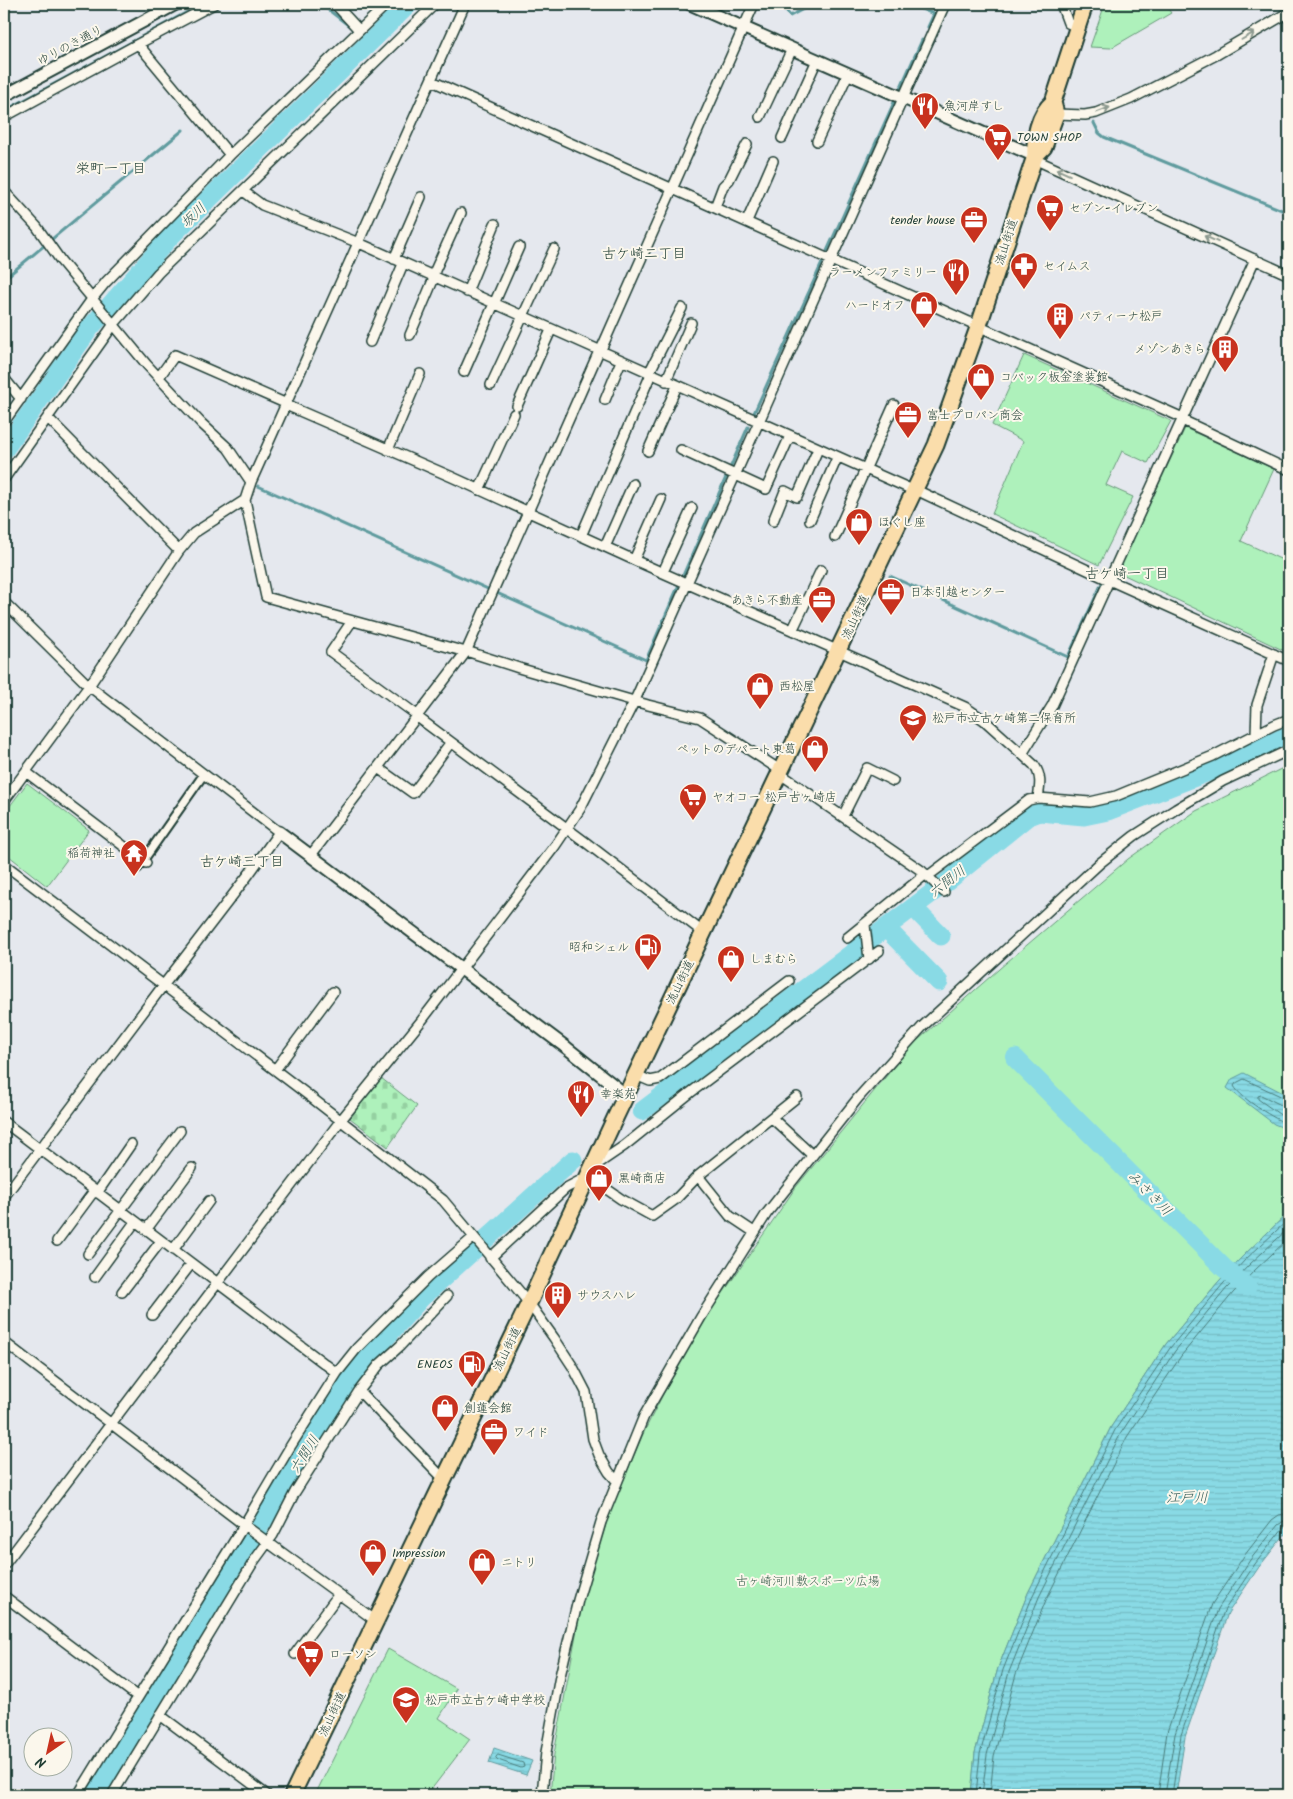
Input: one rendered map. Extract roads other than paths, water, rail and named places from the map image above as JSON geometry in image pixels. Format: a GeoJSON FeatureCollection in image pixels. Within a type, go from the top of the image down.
{"type":"FeatureCollection","features":[{"type":"Feature","properties":{"kind":"main road","name":"流山街道"},"geometry":{"type":"LineString","coordinates":[[292,1795],[529,1303],[626,1095],[915,491],[946,420],[1034,157],[1044,147],[1085,4]]}},
{"type":"Feature","properties":{"kind":"street","name":"ゆりのき通り"},"geometry":{"type":"LineString","coordinates":[[4,96],[176,4]]}},
{"type":"Feature","properties":{"kind":"street"},"geometry":{"type":"LineString","coordinates":[[4,117],[214,4]]}},
{"type":"Feature","properties":{"kind":"street"},"geometry":{"type":"LineString","coordinates":[[335,4],[359,30]]}},
{"type":"Feature","properties":{"kind":"street"},"geometry":{"type":"LineString","coordinates":[[4,422],[94,301],[156,230],[230,155],[387,4]]}},
{"type":"Feature","properties":{"kind":"street"},"geometry":{"type":"LineString","coordinates":[[4,479],[113,323],[158,272],[435,4]]}},
{"type":"Feature","properties":{"kind":"street"},"geometry":{"type":"LineString","coordinates":[[465,4],[251,482],[245,500],[266,597],[700,718],[710,723],[927,875],[944,892]]}},
{"type":"Feature","properties":{"kind":"street"},"geometry":{"type":"LineString","coordinates":[[690,4],[1034,157],[1289,274]]}},
{"type":"Feature","properties":{"kind":"street"},"geometry":{"type":"LineString","coordinates":[[311,855],[466,652],[754,4]]}},
{"type":"Feature","properties":{"kind":"street"},"geometry":{"type":"LineString","coordinates":[[4,1566],[341,1120],[462,970],[567,828],[589,793],[635,700],[945,4]]}},
{"type":"Feature","properties":{"kind":"street"},"geometry":{"type":"LineString","coordinates":[[1061,4],[1068,23],[1078,27]]}},
{"type":"Feature","properties":{"kind":"street"},"geometry":{"type":"LineString","coordinates":[[1054,108],[1085,115],[1096,113],[1131,99],[1216,55],[1289,12]]}},
{"type":"Feature","properties":{"kind":"street"},"geometry":{"type":"LineString","coordinates":[[138,44],[230,155]]}},
{"type":"Feature","properties":{"kind":"street"},"geometry":{"type":"LineString","coordinates":[[760,117],[792,49]]}},
{"type":"Feature","properties":{"kind":"street"},"geometry":{"type":"LineString","coordinates":[[782,138],[817,60]]}},
{"type":"Feature","properties":{"kind":"street"},"geometry":{"type":"LineString","coordinates":[[817,141],[848,74]]}},
{"type":"Feature","properties":{"kind":"street"},"geometry":{"type":"LineString","coordinates":[[432,81],[831,259],[1182,419],[1289,470]]}},
{"type":"Feature","properties":{"kind":"street"},"geometry":{"type":"LineString","coordinates":[[715,207],[723,186],[730,180],[747,144]]}},
{"type":"Feature","properties":{"kind":"street"},"geometry":{"type":"LineString","coordinates":[[747,222],[773,161]]}},
{"type":"Feature","properties":{"kind":"street"},"geometry":{"type":"LineString","coordinates":[[4,190],[37,227],[47,243],[113,323],[202,423],[228,448],[251,482]]}},
{"type":"Feature","properties":{"kind":"street"},"geometry":{"type":"LineString","coordinates":[[243,191],[262,205],[359,243],[621,362],[915,491],[1289,662]]}},
{"type":"Feature","properties":{"kind":"street"},"geometry":{"type":"LineString","coordinates":[[394,259],[421,197]]}},
{"type":"Feature","properties":{"kind":"street"},"geometry":{"type":"LineString","coordinates":[[410,335],[461,213]]}},
{"type":"Feature","properties":{"kind":"street"},"geometry":{"type":"LineString","coordinates":[[467,292],[495,224]]}},
{"type":"Feature","properties":{"kind":"street"},"geometry":{"type":"LineString","coordinates":[[464,372],[519,247]]}},
{"type":"Feature","properties":{"kind":"street"},"geometry":{"type":"LineString","coordinates":[[491,385],[554,249]]}},
{"type":"Feature","properties":{"kind":"street"},"geometry":{"type":"LineString","coordinates":[[1022,754],[1052,706],[1256,259]]}},
{"type":"Feature","properties":{"kind":"street"},"geometry":{"type":"LineString","coordinates":[[370,342],[403,264]]}},
{"type":"Feature","properties":{"kind":"street"},"geometry":{"type":"LineString","coordinates":[[581,536],[649,374],[682,308]]}},
{"type":"Feature","properties":{"kind":"street"},"geometry":{"type":"LineString","coordinates":[[666,381],[691,323]]}},
{"type":"Feature","properties":{"kind":"street"},"geometry":{"type":"LineString","coordinates":[[479,490],[552,330]]}},
{"type":"Feature","properties":{"kind":"street"},"geometry":{"type":"LineString","coordinates":[[160,377],[176,355],[965,706],[984,720],[1039,772],[1038,798]]}},
{"type":"Feature","properties":{"kind":"street"},"geometry":{"type":"LineString","coordinates":[[605,400],[621,362]]}},
{"type":"Feature","properties":{"kind":"street"},"geometry":{"type":"LineString","coordinates":[[388,450],[420,374]]}},
{"type":"Feature","properties":{"kind":"street"},"geometry":{"type":"LineString","coordinates":[[4,378],[21,399]]}},
{"type":"Feature","properties":{"kind":"street"},"geometry":{"type":"LineString","coordinates":[[648,451],[677,386]]}},
{"type":"Feature","properties":{"kind":"street"},"geometry":{"type":"LineString","coordinates":[[835,536],[894,405]]}},
{"type":"Feature","properties":{"kind":"street"},"geometry":{"type":"LineString","coordinates":[[48,418],[179,551]]}},
{"type":"Feature","properties":{"kind":"street"},"geometry":{"type":"LineString","coordinates":[[681,450],[766,489],[790,436]]}},
{"type":"Feature","properties":{"kind":"street"},"geometry":{"type":"LineString","coordinates":[[773,521],[785,491],[797,497],[818,449]]}},
{"type":"Feature","properties":{"kind":"street"},"geometry":{"type":"LineString","coordinates":[[810,520],[837,458]]}},
{"type":"Feature","properties":{"kind":"street"},"geometry":{"type":"LineString","coordinates":[[605,547],[633,484]]}},
{"type":"Feature","properties":{"kind":"street"},"geometry":{"type":"LineString","coordinates":[[634,560],[661,499]]}},
{"type":"Feature","properties":{"kind":"street"},"geometry":{"type":"LineString","coordinates":[[4,800],[89,686],[179,551],[194,532],[245,500]]}},
{"type":"Feature","properties":{"kind":"street"},"geometry":{"type":"LineString","coordinates":[[663,572],[692,508]]}},
{"type":"Feature","properties":{"kind":"street"},"geometry":{"type":"LineString","coordinates":[[793,629],[821,570]]}},
{"type":"Feature","properties":{"kind":"street"},"geometry":{"type":"LineString","coordinates":[[4,602],[89,686],[626,1095]]}},
{"type":"Feature","properties":{"kind":"street"},"geometry":{"type":"LineString","coordinates":[[352,621],[331,652],[704,933]]}},
{"type":"Feature","properties":{"kind":"street"},"geometry":{"type":"LineString","coordinates":[[1256,734],[1257,705],[1274,654]]}},
{"type":"Feature","properties":{"kind":"street"},"geometry":{"type":"LineString","coordinates":[[847,938],[927,875],[1029,800],[1038,798],[1090,802],[1116,796],[1213,756],[1289,719]]}},
{"type":"Feature","properties":{"kind":"street"},"geometry":{"type":"LineString","coordinates":[[378,768],[412,793],[451,742]]}},
{"type":"Feature","properties":{"kind":"street"},"geometry":{"type":"LineString","coordinates":[[542,1795],[546,1752],[569,1637],[598,1531],[617,1481],[644,1416],[701,1317],[754,1232],[782,1192],[858,1098],[923,1026],[1100,863],[1150,824],[1223,781],[1289,750]]}},
{"type":"Feature","properties":{"kind":"street"},"geometry":{"type":"LineString","coordinates":[[843,816],[867,768],[893,782]]}},
{"type":"Feature","properties":{"kind":"street"},"geometry":{"type":"LineString","coordinates":[[26,772],[142,864],[204,774]]}},
{"type":"Feature","properties":{"kind":"street"},"geometry":{"type":"LineString","coordinates":[[4,1196],[279,832]]}},
{"type":"Feature","properties":{"kind":"street"},"geometry":{"type":"LineString","coordinates":[[4,864],[341,1120],[434,1192],[448,1206],[529,1303],[554,1338],[586,1392],[593,1439],[599,1455],[617,1481]]}},
{"type":"Feature","properties":{"kind":"street"},"geometry":{"type":"LineString","coordinates":[[865,925],[869,959]]}},
{"type":"Feature","properties":{"kind":"street"},"geometry":{"type":"LineString","coordinates":[[490,1258],[566,1188],[589,1174],[879,951]]}},
{"type":"Feature","properties":{"kind":"street"},"geometry":{"type":"LineString","coordinates":[[636,1075],[650,1081],[660,1079],[789,981]]}},
{"type":"Feature","properties":{"kind":"street"},"geometry":{"type":"LineString","coordinates":[[275,1070],[333,992]]}},
{"type":"Feature","properties":{"kind":"street"},"geometry":{"type":"LineString","coordinates":[[589,1174],[595,1181],[621,1199],[652,1216],[676,1199],[698,1176],[797,1097]]}},
{"type":"Feature","properties":{"kind":"street"},"geometry":{"type":"LineString","coordinates":[[772,1118],[812,1155]]}},
{"type":"Feature","properties":{"kind":"street"},"geometry":{"type":"LineString","coordinates":[[4,1122],[337,1373]]}},
{"type":"Feature","properties":{"kind":"street"},"geometry":{"type":"LineString","coordinates":[[88,1254],[180,1131]]}},
{"type":"Feature","properties":{"kind":"street"},"geometry":{"type":"LineString","coordinates":[[57,1241],[131,1144]]}},
{"type":"Feature","properties":{"kind":"street"},"geometry":{"type":"LineString","coordinates":[[146,1230],[192,1168]]}},
{"type":"Feature","properties":{"kind":"street"},"geometry":{"type":"LineString","coordinates":[[698,1176],[730,1216],[754,1232]]}},
{"type":"Feature","properties":{"kind":"street"},"geometry":{"type":"LineString","coordinates":[[173,1250],[209,1201]]}},
{"type":"Feature","properties":{"kind":"street"},"geometry":{"type":"LineString","coordinates":[[95,1277],[135,1222]]}},
{"type":"Feature","properties":{"kind":"street"},"geometry":{"type":"LineString","coordinates":[[78,1795],[337,1373],[357,1348],[428,1277],[474,1237]]}},
{"type":"Feature","properties":{"kind":"street"},"geometry":{"type":"LineString","coordinates":[[122,1292],[161,1241]]}},
{"type":"Feature","properties":{"kind":"street"},"geometry":{"type":"LineString","coordinates":[[152,1315],[191,1264]]}},
{"type":"Feature","properties":{"kind":"street"},"geometry":{"type":"LineString","coordinates":[[112,1795],[359,1391],[378,1365],[400,1346],[447,1296]]}},
{"type":"Feature","properties":{"kind":"street"},"geometry":{"type":"LineString","coordinates":[[4,1342],[244,1524],[376,1621]]}},
{"type":"Feature","properties":{"kind":"street"},"geometry":{"type":"LineString","coordinates":[[359,1391],[439,1474],[445,1477]]}},
{"type":"Feature","properties":{"kind":"street"},"geometry":{"type":"LineString","coordinates":[[295,1654],[339,1594]]}},
{"type":"Feature","properties":{"kind":"street"},"geometry":{"type":"LineString","coordinates":[[4,1596],[138,1698]]}},
{"type":"Feature","properties":{"kind":"street"},"geometry":{"type":"LineString","coordinates":[[160,1715],[267,1795]]}},
{"type":"Feature","properties":{"kind":"water"},"geometry":{"type":"Polygon","coordinates":[[[1244,1073],[1289,1096],[1289,1130],[1274,1124],[1227,1088],[1232,1079],[1244,1073]]]}},
{"type":"Feature","properties":{"kind":"water","name":"江戸川"},"geometry":{"type":"Polygon","coordinates":[[[1289,1212],[1289,1529],[1259,1567],[1228,1613],[1185,1737],[1176,1795],[971,1795],[975,1753],[998,1668],[1028,1593],[1111,1427],[1166,1344],[1219,1281],[1289,1212]]]}},
{"type":"Feature","properties":{"kind":"water"},"geometry":{"type":"Polygon","coordinates":[[[494,1748],[532,1761],[526,1775],[489,1763],[494,1748]]]}},
{"type":"Feature","properties":{"kind":"waterway"},"geometry":{"type":"LineString","coordinates":[[4,111],[202,4]]}},
{"type":"Feature","properties":{"kind":"waterway"},"geometry":{"type":"LineString","coordinates":[[313,4],[326,8],[352,28]]}},
{"type":"Feature","properties":{"kind":"waterway","name":"坂川"},"geometry":{"type":"LineString","coordinates":[[4,450],[90,328],[170,237],[409,4]]}},
{"type":"Feature","properties":{"kind":"waterway"},"geometry":{"type":"LineString","coordinates":[[781,4],[790,16],[813,4]]}},
{"type":"Feature","properties":{"kind":"waterway"},"geometry":{"type":"LineString","coordinates":[[909,4],[934,14],[928,27]]}},
{"type":"Feature","properties":{"kind":"waterway"},"geometry":{"type":"LineString","coordinates":[[1067,4],[1068,8]]}},
{"type":"Feature","properties":{"kind":"waterway"},"geometry":{"type":"LineString","coordinates":[[359,34],[370,42]]}},
{"type":"Feature","properties":{"kind":"waterway"},"geometry":{"type":"LineString","coordinates":[[827,251],[922,40]]}},
{"type":"Feature","properties":{"kind":"waterway"},"geometry":{"type":"LineString","coordinates":[[1094,123],[1099,133],[1104,137],[1289,213]]}},
{"type":"Feature","properties":{"kind":"waterway"},"geometry":{"type":"LineString","coordinates":[[4,279],[183,130]]}},
{"type":"Feature","properties":{"kind":"waterway"},"geometry":{"type":"LineString","coordinates":[[754,413],[822,263]]}},
{"type":"Feature","properties":{"kind":"waterway"},"geometry":{"type":"LineString","coordinates":[[258,486],[646,660],[748,427]]}},
{"type":"Feature","properties":{"kind":"waterway"},"geometry":{"type":"LineString","coordinates":[[890,576],[1068,657],[1102,583]]}},
{"type":"Feature","properties":{"kind":"waterway","name":"六間川"},"geometry":{"type":"LineString","coordinates":[[642,1111],[944,884],[1027,817],[1040,812],[1084,816],[1108,811],[1216,769],[1289,735]]}},
{"type":"Feature","properties":{"kind":"waterway"},"geometry":{"type":"LineString","coordinates":[[913,907],[941,936]]}},
{"type":"Feature","properties":{"kind":"waterway","name":"みさき川"},"geometry":{"type":"LineString","coordinates":[[886,928],[939,982]]}},
{"type":"Feature","properties":{"kind":"waterway","name":"みさき川"},"geometry":{"type":"LineString","coordinates":[[1015,1058],[1224,1268],[1247,1287]]}},
{"type":"Feature","properties":{"kind":"waterway","name":"六間川"},"geometry":{"type":"LineString","coordinates":[[95,1795],[351,1377],[421,1298],[573,1160]]}},
{"type":"Feature","properties":{"kind":"place","name":"魚河岸すし"},"geometry":{"type":"Point","coordinates":[925,130]}},
{"type":"Feature","properties":{"kind":"place","name":"TOWN SHOP"},"geometry":{"type":"Point","coordinates":[998,161]}},
{"type":"Feature","properties":{"kind":"place","name":"セブン-イレブン"},"geometry":{"type":"Point","coordinates":[1050,232]}},
{"type":"Feature","properties":{"kind":"place","name":"tender house"},"geometry":{"type":"Point","coordinates":[974,244]}},
{"type":"Feature","properties":{"kind":"place","name":"セイムス"},"geometry":{"type":"Point","coordinates":[1024,290]}},
{"type":"Feature","properties":{"kind":"place","name":"ラーメンファミリー"},"geometry":{"type":"Point","coordinates":[956,296]}},
{"type":"Feature","properties":{"kind":"place","name":"ハードオフ"},"geometry":{"type":"Point","coordinates":[924,329]}},
{"type":"Feature","properties":{"kind":"place","name":"パティーナ松戸"},"geometry":{"type":"Point","coordinates":[1060,340]}},
{"type":"Feature","properties":{"kind":"place","name":"メゾンあきら"},"geometry":{"type":"Point","coordinates":[1225,373]}},
{"type":"Feature","properties":{"kind":"place","name":"コバック板金塗装館"},"geometry":{"type":"Point","coordinates":[981,401]}},
{"type":"Feature","properties":{"kind":"place","name":"富士プロパン商会"},"geometry":{"type":"Point","coordinates":[908,439]}},
{"type":"Feature","properties":{"kind":"place","name":"ほぐし座"},"geometry":{"type":"Point","coordinates":[859,546]}},
{"type":"Feature","properties":{"kind":"place","name":"日本引越センター"},"geometry":{"type":"Point","coordinates":[891,616]}},
{"type":"Feature","properties":{"kind":"place","name":"あきら不動産"},"geometry":{"type":"Point","coordinates":[822,624]}},
{"type":"Feature","properties":{"kind":"place","name":"西松屋"},"geometry":{"type":"Point","coordinates":[760,710]}},
{"type":"Feature","properties":{"kind":"place","name":"松戸市立古ケ崎第二保育所"},"geometry":{"type":"Point","coordinates":[913,742]}},
{"type":"Feature","properties":{"kind":"place","name":"ペットのデパート東葛"},"geometry":{"type":"Point","coordinates":[815,773]}},
{"type":"Feature","properties":{"kind":"place","name":"ヤオコー 松戸古ヶ崎店"},"geometry":{"type":"Point","coordinates":[693,821]}},
{"type":"Feature","properties":{"kind":"place","name":"稲荷神社"},"geometry":{"type":"Point","coordinates":[134,877]}},
{"type":"Feature","properties":{"kind":"place","name":"昭和シェル"},"geometry":{"type":"Point","coordinates":[648,971]}},
{"type":"Feature","properties":{"kind":"place","name":"しまむら"},"geometry":{"type":"Point","coordinates":[731,983]}},
{"type":"Feature","properties":{"kind":"place","name":"幸楽苑"},"geometry":{"type":"Point","coordinates":[581,1118]}},
{"type":"Feature","properties":{"kind":"place","name":"黒崎商店"},"geometry":{"type":"Point","coordinates":[599,1202]}},
{"type":"Feature","properties":{"kind":"place","name":"サウスハレ"},"geometry":{"type":"Point","coordinates":[558,1319]}},
{"type":"Feature","properties":{"kind":"place","name":"ENEOS"},"geometry":{"type":"Point","coordinates":[472,1388]}},
{"type":"Feature","properties":{"kind":"place","name":"創蓮会館"},"geometry":{"type":"Point","coordinates":[445,1432]}},
{"type":"Feature","properties":{"kind":"place","name":"ワイド"},"geometry":{"type":"Point","coordinates":[494,1456]}},
{"type":"Feature","properties":{"kind":"place","name":"Impression"},"geometry":{"type":"Point","coordinates":[373,1577]}},
{"type":"Feature","properties":{"kind":"place","name":"ニトリ"},"geometry":{"type":"Point","coordinates":[482,1586]}},
{"type":"Feature","properties":{"kind":"place","name":"ローソン"},"geometry":{"type":"Point","coordinates":[310,1678]}},
{"type":"Feature","properties":{"kind":"place","name":"松戸市立古ケ崎中学校"},"geometry":{"type":"Point","coordinates":[406,1724]}},
{"type":"Feature","properties":{"kind":"district","name":"栄町一丁目"},"geometry":{"type":"Point","coordinates":[111,168]}},
{"type":"Feature","properties":{"kind":"district","name":"古ケ崎二丁目"},"geometry":{"type":"Point","coordinates":[644,253]}},
{"type":"Feature","properties":{"kind":"district","name":"古ケ崎一丁目"},"geometry":{"type":"Point","coordinates":[1127,573]}},
{"type":"Feature","properties":{"kind":"district","name":"古ケ崎三丁目"},"geometry":{"type":"Point","coordinates":[242,861]}},
{"type":"Feature","properties":{"kind":"park label","name":"古ヶ崎河川敷スポーツ広場"},"geometry":{"type":"Point","coordinates":[808,1581]}}]}
